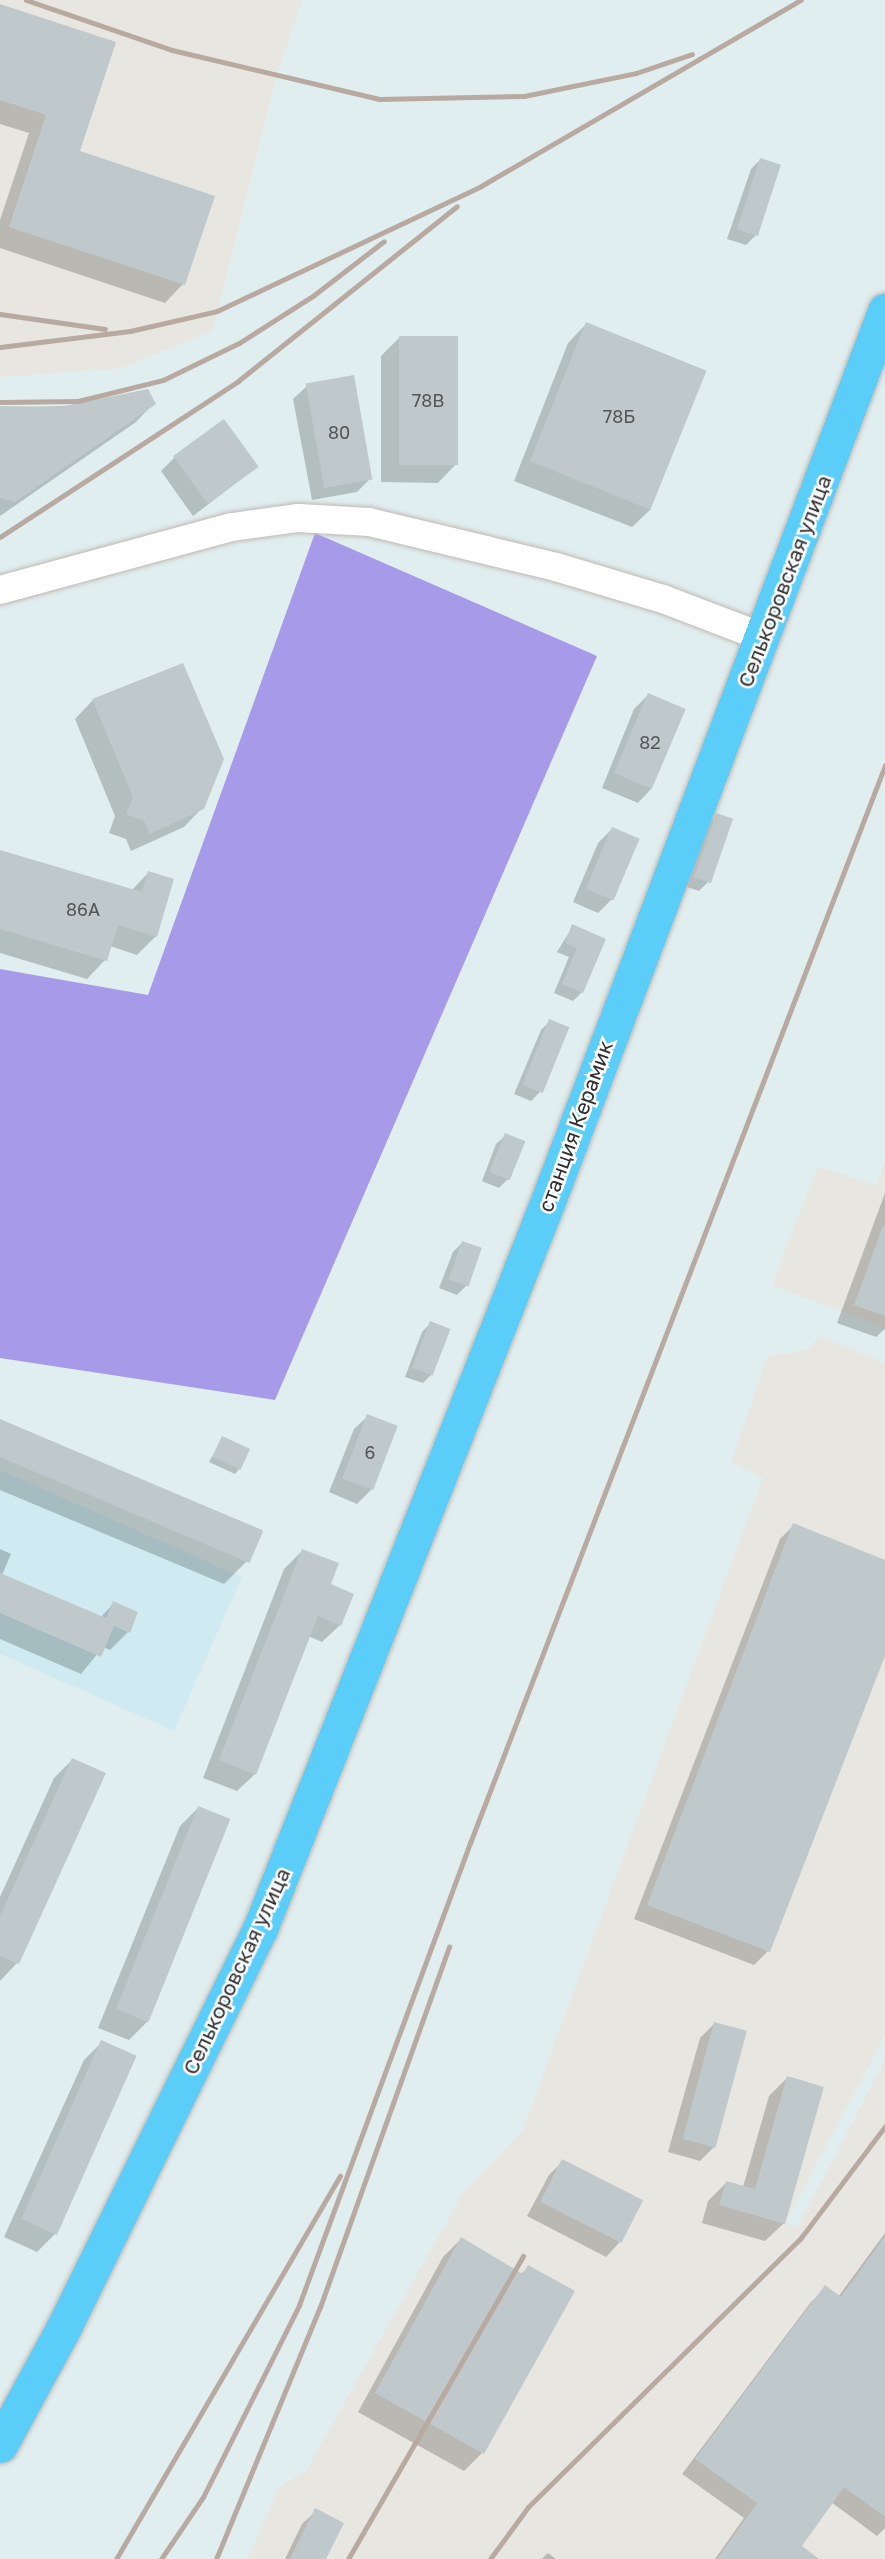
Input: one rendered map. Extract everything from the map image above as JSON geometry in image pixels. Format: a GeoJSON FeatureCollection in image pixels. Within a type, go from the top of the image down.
{"type":"FeatureCollection","features":[{"type":"Feature","properties":{"kind":"main road","name":"Селькоровская улица"},"geometry":{"type":"LineString","coordinates":[[678,848],[765,638],[885,311]]}},
{"type":"Feature","properties":{"kind":"main road","name":"станция Керамик"},"geometry":{"type":"LineString","coordinates":[[468,1403],[548,1201],[678,848]]}},
{"type":"Feature","properties":{"kind":"main road","name":"Селькоровская улица"},"geometry":{"type":"LineString","coordinates":[[0,2445],[63,2329],[260,1929],[468,1403]]}},
{"type":"Feature","properties":{"kind":"street"},"geometry":{"type":"LineString","coordinates":[[0,590],[232,527],[298,518],[369,522],[556,567],[663,599],[765,638]]}},
{"type":"Feature","properties":{"kind":"shaded area"},"geometry":{"type":"Polygon","coordinates":[[[0,0],[302,0],[276,78],[213,330],[122,368],[0,377],[0,0]]]}},
{"type":"Feature","properties":{"kind":"shaded area"},"geometry":{"type":"Polygon","coordinates":[[[315,533],[597,656],[275,1400],[0,1358],[0,969],[148,995],[315,533]]]}},
{"type":"Feature","properties":{"kind":"shaded area"},"geometry":{"type":"Polygon","coordinates":[[[885,1161],[885,1328],[772,1285],[818,1166],[876,1186],[885,1161]]]}},
{"type":"Feature","properties":{"kind":"shaded area"},"geometry":{"type":"Polygon","coordinates":[[[819,1336],[885,1363],[885,2035],[785,2223],[797,2228],[885,2060],[885,2559],[247,2559],[280,2486],[306,2471],[463,2193],[522,2132],[763,1478],[731,1462],[768,1356],[808,1350],[819,1336]]]}},
{"type":"Feature","properties":{"kind":"shaded area"},"geometry":{"type":"Polygon","coordinates":[[[0,1470],[242,1577],[174,1731],[0,1654],[0,1470]]]}},
{"type":"Feature","properties":{"kind":"building"},"geometry":{"type":"Polygon","coordinates":[[[0,4],[116,42],[80,151],[215,196],[185,285],[9,227],[46,115],[0,100],[0,4]]]}},
{"type":"Feature","properties":{"kind":"building"},"geometry":{"type":"Polygon","coordinates":[[[760,158],[781,165],[758,236],[737,229],[760,158]]]}},
{"type":"Feature","properties":{"kind":"building"},"geometry":{"type":"Polygon","coordinates":[[[586,322],[707,371],[650,510],[530,461],[586,322]]]}},
{"type":"Feature","properties":{"kind":"building"},"geometry":{"type":"Polygon","coordinates":[[[399,336],[458,336],[458,465],[399,465],[399,336]]]}},
{"type":"Feature","properties":{"kind":"building"},"geometry":{"type":"Polygon","coordinates":[[[354,375],[372,479],[324,488],[306,384],[354,375]]]}},
{"type":"Feature","properties":{"kind":"building"},"geometry":{"type":"Polygon","coordinates":[[[148,389],[156,404],[15,502],[0,498],[0,406],[60,407],[148,389]]]}},
{"type":"Feature","properties":{"kind":"building"},"geometry":{"type":"Polygon","coordinates":[[[224,419],[259,467],[208,504],[173,456],[224,419]]]}},
{"type":"Feature","properties":{"kind":"building"},"geometry":{"type":"Polygon","coordinates":[[[183,663],[224,759],[204,809],[150,834],[144,821],[126,814],[133,797],[92,699],[183,663]]]}},
{"type":"Feature","properties":{"kind":"building"},"geometry":{"type":"Polygon","coordinates":[[[648,693],[686,709],[652,789],[614,773],[648,693]]]}},
{"type":"Feature","properties":{"kind":"building"},"geometry":{"type":"Polygon","coordinates":[[[716,813],[733,819],[711,883],[694,877],[716,813]]]}},
{"type":"Feature","properties":{"kind":"building"},"geometry":{"type":"Polygon","coordinates":[[[612,827],[640,839],[613,900],[586,889],[612,827]]]}},
{"type":"Feature","properties":{"kind":"building"},"geometry":{"type":"Polygon","coordinates":[[[0,850],[142,892],[148,871],[174,879],[157,937],[118,925],[107,961],[0,929],[0,850]]]}},
{"type":"Feature","properties":{"kind":"building"},"geometry":{"type":"Polygon","coordinates":[[[572,924],[606,939],[583,993],[562,984],[577,948],[565,943],[572,924]]]}},
{"type":"Feature","properties":{"kind":"building"},"geometry":{"type":"Polygon","coordinates":[[[549,1019],[569,1027],[543,1093],[522,1085],[549,1019]]]}},
{"type":"Feature","properties":{"kind":"building"},"geometry":{"type":"Polygon","coordinates":[[[505,1133],[525,1141],[510,1180],[489,1172],[505,1133]]]}},
{"type":"Feature","properties":{"kind":"building"},"geometry":{"type":"Polygon","coordinates":[[[885,1226],[885,1316],[854,1305],[885,1226]]]}},
{"type":"Feature","properties":{"kind":"building"},"geometry":{"type":"Polygon","coordinates":[[[462,1241],[482,1248],[469,1287],[449,1280],[462,1241]]]}},
{"type":"Feature","properties":{"kind":"building"},"geometry":{"type":"Polygon","coordinates":[[[430,1321],[451,1329],[433,1376],[412,1368],[430,1321]]]}},
{"type":"Feature","properties":{"kind":"building"},"geometry":{"type":"Polygon","coordinates":[[[367,1414],[398,1426],[373,1490],[342,1478],[367,1414]]]}},
{"type":"Feature","properties":{"kind":"building"},"geometry":{"type":"Polygon","coordinates":[[[0,1419],[263,1531],[250,1563],[0,1457],[0,1419]]]}},
{"type":"Feature","properties":{"kind":"building"},"geometry":{"type":"Polygon","coordinates":[[[222,1436],[250,1449],[240,1470],[212,1457],[222,1436]]]}},
{"type":"Feature","properties":{"kind":"building"},"geometry":{"type":"Polygon","coordinates":[[[793,1523],[885,1560],[885,1656],[770,1952],[647,1905],[793,1523]]]}},
{"type":"Feature","properties":{"kind":"building"},"geometry":{"type":"Polygon","coordinates":[[[302,1549],[339,1563],[331,1584],[354,1594],[341,1626],[318,1616],[256,1775],[219,1760],[302,1549]]]}},
{"type":"Feature","properties":{"kind":"building"},"geometry":{"type":"Polygon","coordinates":[[[0,1573],[106,1618],[113,1601],[138,1612],[130,1633],[114,1626],[101,1657],[0,1613],[0,1573]]]}},
{"type":"Feature","properties":{"kind":"building"},"geometry":{"type":"Polygon","coordinates":[[[72,1758],[106,1773],[19,1964],[0,1956],[0,1916],[72,1758]]]}},
{"type":"Feature","properties":{"kind":"building"},"geometry":{"type":"Polygon","coordinates":[[[198,1806],[230,1819],[148,2022],[116,2009],[198,1806]]]}},
{"type":"Feature","properties":{"kind":"building"},"geometry":{"type":"Polygon","coordinates":[[[714,2022],[747,2031],[716,2148],[683,2139],[714,2022]]]}},
{"type":"Feature","properties":{"kind":"building"},"geometry":{"type":"Polygon","coordinates":[[[101,2040],[137,2056],[57,2235],[21,2219],[101,2040]]]}},
{"type":"Feature","properties":{"kind":"building"},"geometry":{"type":"Polygon","coordinates":[[[787,2076],[824,2087],[785,2224],[719,2205],[726,2181],[755,2189],[787,2076]]]}},
{"type":"Feature","properties":{"kind":"building"},"geometry":{"type":"Polygon","coordinates":[[[562,2159],[643,2200],[621,2243],[540,2202],[562,2159]]]}},
{"type":"Feature","properties":{"kind":"building"},"geometry":{"type":"Polygon","coordinates":[[[885,2236],[885,2517],[844,2487],[802,2546],[819,2559],[717,2559],[757,2503],[695,2459],[825,2285],[841,2297],[885,2236]]]}},
{"type":"Feature","properties":{"kind":"building"},"geometry":{"type":"Polygon","coordinates":[[[461,2237],[523,2274],[528,2265],[575,2291],[484,2454],[375,2393],[461,2237]]]}},
{"type":"Feature","properties":{"kind":"building"},"geometry":{"type":"Polygon","coordinates":[[[315,2508],[344,2523],[326,2559],[290,2559],[315,2508]]]}},
{"type":"Feature","properties":{"kind":"railway"},"geometry":{"type":"LineString","coordinates":[[26,0],[172,50],[379,99],[524,96],[636,73],[692,54]]}},
{"type":"Feature","properties":{"kind":"railway"},"geometry":{"type":"LineString","coordinates":[[0,347],[130,331],[217,311],[481,186],[801,0]]}},
{"type":"Feature","properties":{"kind":"railway"},"geometry":{"type":"LineString","coordinates":[[0,537],[238,381],[457,206]]}},
{"type":"Feature","properties":{"kind":"railway"},"geometry":{"type":"LineString","coordinates":[[0,402],[78,401],[163,380],[239,343],[314,295],[384,241]]}},
{"type":"Feature","properties":{"kind":"railway"},"geometry":{"type":"LineString","coordinates":[[0,314],[105,329]]}},
{"type":"Feature","properties":{"kind":"railway"},"geometry":{"type":"LineString","coordinates":[[161,2559],[203,2497],[299,2305],[470,1843],[885,765]]}},
{"type":"Feature","properties":{"kind":"railway"},"geometry":{"type":"LineString","coordinates":[[216,2559],[320,2307],[449,1946]]}},
{"type":"Feature","properties":{"kind":"railway"},"geometry":{"type":"LineString","coordinates":[[490,2559],[528,2507],[800,2239],[885,2126]]}},
{"type":"Feature","properties":{"kind":"railway"},"geometry":{"type":"LineString","coordinates":[[116,2559],[340,2176]]}},
{"type":"Feature","properties":{"kind":"railway"},"geometry":{"type":"LineString","coordinates":[[348,2559],[523,2256]]}}]}
